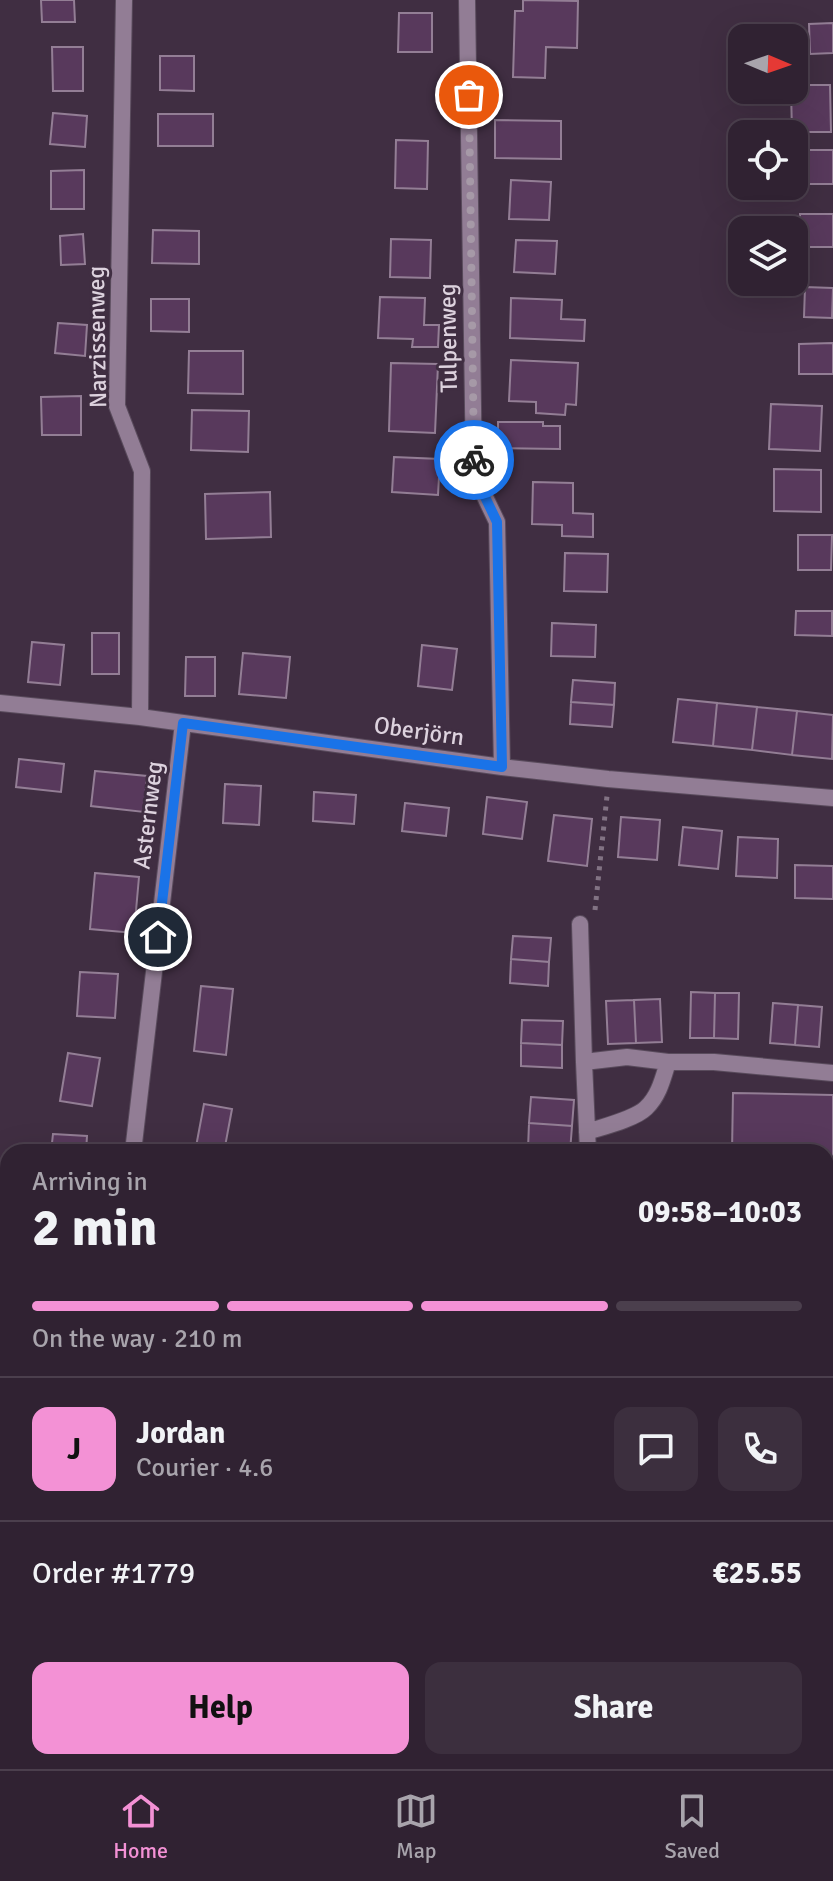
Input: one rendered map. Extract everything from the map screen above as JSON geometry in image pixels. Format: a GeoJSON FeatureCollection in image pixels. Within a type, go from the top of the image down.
{"type":"FeatureCollection","features":[{"type":"Feature","properties":{"kind":"street","name":"Narzissenweg"},"geometry":{"type":"LineString","coordinates":[[124,0],[117,406],[142,471],[140,717]]}},
{"type":"Feature","properties":{"kind":"street","name":"Tulpenweg"},"geometry":{"type":"LineString","coordinates":[[467,0],[474,474],[497,522],[502,767]]}},
{"type":"Feature","properties":{"kind":"street","name":"Oberjörn"},"geometry":{"type":"LineString","coordinates":[[0,703],[140,717],[502,767],[833,798]]}},
{"type":"Feature","properties":{"kind":"street","name":"Asternweg"},"geometry":{"type":"LineString","coordinates":[[134,1144],[183,723]]}},
{"type":"Feature","properties":{"kind":"street"},"geometry":{"type":"LineString","coordinates":[[580,924],[588,1144]]}},
{"type":"Feature","properties":{"kind":"street"},"geometry":{"type":"LineString","coordinates":[[584,1062],[627,1057],[833,1073]]}},
{"type":"Feature","properties":{"kind":"street"},"geometry":{"type":"LineString","coordinates":[[587,1132],[621,1121],[646,1108],[661,1086],[668,1062]]}},
{"type":"Feature","properties":{"kind":"path"},"geometry":{"type":"LineString","coordinates":[[580,924],[581,918],[594,916],[608,779]]}},
{"type":"Feature","properties":{"kind":"building"},"geometry":{"type":"Polygon","coordinates":[[[41,0],[74,0],[75,22],[42,22],[41,0]]]}},
{"type":"Feature","properties":{"kind":"building"},"geometry":{"type":"Polygon","coordinates":[[[523,0],[578,1],[577,48],[546,47],[545,78],[513,77],[515,11],[523,11],[523,0]]]}},
{"type":"Feature","properties":{"kind":"building"},"geometry":{"type":"Polygon","coordinates":[[[399,13],[432,13],[432,52],[398,52],[399,13]]]}},
{"type":"Feature","properties":{"kind":"building"},"geometry":{"type":"Polygon","coordinates":[[[833,23],[833,53],[810,54],[809,24],[833,23]]]}},
{"type":"Feature","properties":{"kind":"building"},"geometry":{"type":"Polygon","coordinates":[[[52,47],[83,47],[83,91],[53,91],[52,47]]]}},
{"type":"Feature","properties":{"kind":"building"},"geometry":{"type":"Polygon","coordinates":[[[160,56],[194,56],[194,91],[160,90],[160,56]]]}},
{"type":"Feature","properties":{"kind":"building"},"geometry":{"type":"Polygon","coordinates":[[[808,85],[830,85],[831,132],[808,132],[808,120],[792,120],[791,104],[808,104],[808,85]]]}},
{"type":"Feature","properties":{"kind":"building"},"geometry":{"type":"Polygon","coordinates":[[[53,113],[87,116],[85,147],[50,144],[53,113]]]}},
{"type":"Feature","properties":{"kind":"building"},"geometry":{"type":"Polygon","coordinates":[[[158,114],[213,114],[213,146],[158,146],[158,114]]]}},
{"type":"Feature","properties":{"kind":"building"},"geometry":{"type":"Polygon","coordinates":[[[495,120],[561,121],[561,159],[495,158],[495,120]]]}},
{"type":"Feature","properties":{"kind":"building"},"geometry":{"type":"Polygon","coordinates":[[[396,140],[428,141],[427,189],[395,188],[396,140]]]}},
{"type":"Feature","properties":{"kind":"building"},"geometry":{"type":"Polygon","coordinates":[[[808,150],[833,150],[833,184],[808,184],[808,150]]]}},
{"type":"Feature","properties":{"kind":"building"},"geometry":{"type":"Polygon","coordinates":[[[84,170],[84,209],[51,209],[51,171],[84,170]]]}},
{"type":"Feature","properties":{"kind":"building"},"geometry":{"type":"Polygon","coordinates":[[[511,180],[551,182],[549,220],[509,219],[511,180]]]}},
{"type":"Feature","properties":{"kind":"building"},"geometry":{"type":"Polygon","coordinates":[[[833,214],[833,247],[808,247],[808,216],[800,216],[833,214]]]}},
{"type":"Feature","properties":{"kind":"building"},"geometry":{"type":"Polygon","coordinates":[[[153,230],[199,231],[199,264],[152,263],[153,230]]]}},
{"type":"Feature","properties":{"kind":"building"},"geometry":{"type":"Polygon","coordinates":[[[83,234],[85,264],[61,265],[60,236],[83,234]]]}},
{"type":"Feature","properties":{"kind":"building"},"geometry":{"type":"Polygon","coordinates":[[[391,239],[431,240],[430,278],[390,277],[391,239]]]}},
{"type":"Feature","properties":{"kind":"building"},"geometry":{"type":"Polygon","coordinates":[[[516,240],[557,241],[555,274],[514,272],[516,240]]]}},
{"type":"Feature","properties":{"kind":"building"},"geometry":{"type":"Polygon","coordinates":[[[808,287],[833,288],[832,318],[804,317],[808,287]]]}},
{"type":"Feature","properties":{"kind":"building"},"geometry":{"type":"Polygon","coordinates":[[[380,297],[425,298],[424,325],[439,325],[438,347],[412,347],[413,339],[378,338],[380,297]]]}},
{"type":"Feature","properties":{"kind":"building"},"geometry":{"type":"Polygon","coordinates":[[[511,298],[562,300],[561,319],[585,320],[584,341],[510,338],[511,298]]]}},
{"type":"Feature","properties":{"kind":"building"},"geometry":{"type":"Polygon","coordinates":[[[151,299],[189,299],[189,332],[151,331],[151,299]]]}},
{"type":"Feature","properties":{"kind":"building"},"geometry":{"type":"Polygon","coordinates":[[[58,323],[87,325],[85,356],[55,353],[58,323]]]}},
{"type":"Feature","properties":{"kind":"building"},"geometry":{"type":"Polygon","coordinates":[[[833,343],[833,374],[799,374],[799,344],[833,343]]]}},
{"type":"Feature","properties":{"kind":"building"},"geometry":{"type":"Polygon","coordinates":[[[189,351],[243,351],[243,394],[188,393],[189,351]]]}},
{"type":"Feature","properties":{"kind":"building"},"geometry":{"type":"Polygon","coordinates":[[[511,360],[578,363],[576,405],[566,404],[565,415],[536,413],[536,402],[509,401],[511,360]]]}},
{"type":"Feature","properties":{"kind":"building"},"geometry":{"type":"Polygon","coordinates":[[[391,363],[438,364],[435,433],[389,431],[391,363]]]}},
{"type":"Feature","properties":{"kind":"building"},"geometry":{"type":"Polygon","coordinates":[[[81,396],[81,435],[42,435],[41,397],[81,396]]]}},
{"type":"Feature","properties":{"kind":"building"},"geometry":{"type":"Polygon","coordinates":[[[771,404],[822,406],[820,451],[769,449],[771,404]]]}},
{"type":"Feature","properties":{"kind":"building"},"geometry":{"type":"Polygon","coordinates":[[[192,410],[249,411],[248,452],[191,450],[192,410]]]}},
{"type":"Feature","properties":{"kind":"building"},"geometry":{"type":"Polygon","coordinates":[[[498,422],[543,422],[543,426],[560,426],[560,449],[498,448],[498,422]]]}},
{"type":"Feature","properties":{"kind":"building"},"geometry":{"type":"Polygon","coordinates":[[[394,457],[440,459],[438,495],[392,492],[394,457]]]}},
{"type":"Feature","properties":{"kind":"building"},"geometry":{"type":"Polygon","coordinates":[[[774,469],[821,470],[821,512],[774,511],[774,469]]]}},
{"type":"Feature","properties":{"kind":"building"},"geometry":{"type":"Polygon","coordinates":[[[533,482],[573,483],[573,513],[593,514],[593,537],[562,536],[562,525],[532,524],[533,482]]]}},
{"type":"Feature","properties":{"kind":"building"},"geometry":{"type":"Polygon","coordinates":[[[270,492],[271,537],[206,539],[205,494],[270,492]]]}},
{"type":"Feature","properties":{"kind":"building"},"geometry":{"type":"Polygon","coordinates":[[[798,535],[832,535],[831,570],[798,570],[798,535]]]}},
{"type":"Feature","properties":{"kind":"building"},"geometry":{"type":"Polygon","coordinates":[[[565,553],[608,554],[607,592],[564,591],[565,553]]]}},
{"type":"Feature","properties":{"kind":"building"},"geometry":{"type":"Polygon","coordinates":[[[796,611],[832,611],[832,636],[795,635],[796,611]]]}},
{"type":"Feature","properties":{"kind":"building"},"geometry":{"type":"Polygon","coordinates":[[[552,623],[596,625],[595,657],[551,656],[552,623]]]}},
{"type":"Feature","properties":{"kind":"building"},"geometry":{"type":"Polygon","coordinates":[[[92,633],[119,633],[119,674],[92,674],[92,633]]]}},
{"type":"Feature","properties":{"kind":"building"},"geometry":{"type":"Polygon","coordinates":[[[32,642],[64,645],[60,685],[28,682],[32,642]]]}},
{"type":"Feature","properties":{"kind":"building"},"geometry":{"type":"Polygon","coordinates":[[[422,645],[457,649],[452,690],[418,686],[422,645]]]}},
{"type":"Feature","properties":{"kind":"building"},"geometry":{"type":"Polygon","coordinates":[[[243,653],[290,657],[286,698],[239,694],[243,653]]]}},
{"type":"Feature","properties":{"kind":"building"},"geometry":{"type":"Polygon","coordinates":[[[186,657],[215,657],[215,696],[185,696],[186,657]]]}},
{"type":"Feature","properties":{"kind":"building"},"geometry":{"type":"Polygon","coordinates":[[[573,680],[615,683],[614,705],[571,702],[573,680]]]}},
{"type":"Feature","properties":{"kind":"building"},"geometry":{"type":"Polygon","coordinates":[[[678,699],[717,703],[713,746],[673,742],[678,699]]]}},
{"type":"Feature","properties":{"kind":"building"},"geometry":{"type":"Polygon","coordinates":[[[571,702],[614,705],[612,727],[570,724],[571,702]]]}},
{"type":"Feature","properties":{"kind":"building"},"geometry":{"type":"Polygon","coordinates":[[[717,703],[757,707],[752,750],[713,746],[717,703]]]}},
{"type":"Feature","properties":{"kind":"building"},"geometry":{"type":"Polygon","coordinates":[[[757,707],[797,711],[792,755],[752,750],[757,707]]]}},
{"type":"Feature","properties":{"kind":"building"},"geometry":{"type":"Polygon","coordinates":[[[797,711],[833,715],[832,759],[792,755],[797,711]]]}},
{"type":"Feature","properties":{"kind":"building"},"geometry":{"type":"Polygon","coordinates":[[[19,759],[64,764],[61,792],[16,787],[19,759]]]}},
{"type":"Feature","properties":{"kind":"building"},"geometry":{"type":"Polygon","coordinates":[[[95,771],[147,776],[144,812],[91,806],[95,771]]]}},
{"type":"Feature","properties":{"kind":"building"},"geometry":{"type":"Polygon","coordinates":[[[225,784],[261,786],[259,825],[223,823],[225,784]]]}},
{"type":"Feature","properties":{"kind":"building"},"geometry":{"type":"Polygon","coordinates":[[[314,792],[356,795],[354,824],[313,821],[314,792]]]}},
{"type":"Feature","properties":{"kind":"building"},"geometry":{"type":"Polygon","coordinates":[[[487,797],[527,802],[522,839],[483,834],[487,797]]]}},
{"type":"Feature","properties":{"kind":"building"},"geometry":{"type":"Polygon","coordinates":[[[405,803],[449,808],[446,836],[402,831],[405,803]]]}},
{"type":"Feature","properties":{"kind":"building"},"geometry":{"type":"Polygon","coordinates":[[[554,815],[592,819],[587,866],[548,861],[554,815]]]}},
{"type":"Feature","properties":{"kind":"building"},"geometry":{"type":"Polygon","coordinates":[[[621,817],[660,820],[657,860],[618,857],[621,817]]]}},
{"type":"Feature","properties":{"kind":"building"},"geometry":{"type":"Polygon","coordinates":[[[683,827],[722,831],[718,869],[679,865],[683,827]]]}},
{"type":"Feature","properties":{"kind":"building"},"geometry":{"type":"Polygon","coordinates":[[[738,837],[778,839],[777,878],[736,876],[738,837]]]}},
{"type":"Feature","properties":{"kind":"building"},"geometry":{"type":"Polygon","coordinates":[[[795,865],[833,866],[833,899],[795,898],[795,865]]]}},
{"type":"Feature","properties":{"kind":"building"},"geometry":{"type":"Polygon","coordinates":[[[95,873],[139,877],[134,933],[90,929],[95,873]]]}},
{"type":"Feature","properties":{"kind":"building"},"geometry":{"type":"Polygon","coordinates":[[[513,936],[551,938],[549,962],[511,959],[513,936]]]}},
{"type":"Feature","properties":{"kind":"building"},"geometry":{"type":"Polygon","coordinates":[[[511,959],[549,962],[548,986],[510,983],[511,959]]]}},
{"type":"Feature","properties":{"kind":"building"},"geometry":{"type":"Polygon","coordinates":[[[80,972],[118,974],[115,1018],[77,1016],[80,972]]]}},
{"type":"Feature","properties":{"kind":"building"},"geometry":{"type":"Polygon","coordinates":[[[201,986],[233,989],[226,1055],[194,1051],[201,986]]]}},
{"type":"Feature","properties":{"kind":"building"},"geometry":{"type":"Polygon","coordinates":[[[691,992],[715,993],[714,1038],[690,1038],[691,992]]]}},
{"type":"Feature","properties":{"kind":"building"},"geometry":{"type":"Polygon","coordinates":[[[715,993],[739,993],[738,1039],[714,1038],[715,993]]]}},
{"type":"Feature","properties":{"kind":"building"},"geometry":{"type":"Polygon","coordinates":[[[660,999],[662,1042],[636,1043],[634,1000],[660,999]]]}},
{"type":"Feature","properties":{"kind":"building"},"geometry":{"type":"Polygon","coordinates":[[[634,1000],[636,1043],[608,1044],[606,1001],[634,1000]]]}},
{"type":"Feature","properties":{"kind":"building"},"geometry":{"type":"Polygon","coordinates":[[[773,1003],[798,1005],[795,1045],[770,1043],[773,1003]]]}},
{"type":"Feature","properties":{"kind":"building"},"geometry":{"type":"Polygon","coordinates":[[[798,1005],[822,1007],[819,1047],[795,1045],[798,1005]]]}},
{"type":"Feature","properties":{"kind":"building"},"geometry":{"type":"Polygon","coordinates":[[[522,1020],[563,1021],[562,1045],[521,1043],[522,1020]]]}},
{"type":"Feature","properties":{"kind":"building"},"geometry":{"type":"Polygon","coordinates":[[[521,1043],[562,1045],[562,1068],[521,1066],[521,1043]]]}},
{"type":"Feature","properties":{"kind":"building"},"geometry":{"type":"Polygon","coordinates":[[[68,1053],[100,1058],[92,1106],[60,1101],[68,1053]]]}},
{"type":"Feature","properties":{"kind":"building"},"geometry":{"type":"Polygon","coordinates":[[[733,1093],[833,1095],[833,1144],[732,1144],[733,1093]]]}},
{"type":"Feature","properties":{"kind":"building"},"geometry":{"type":"Polygon","coordinates":[[[531,1097],[574,1100],[572,1126],[529,1123],[531,1097]]]}},
{"type":"Feature","properties":{"kind":"building"},"geometry":{"type":"Polygon","coordinates":[[[204,1104],[232,1109],[225,1144],[196,1144],[204,1104]]]}},
{"type":"Feature","properties":{"kind":"building"},"geometry":{"type":"Polygon","coordinates":[[[529,1123],[572,1126],[571,1144],[528,1144],[529,1123]]]}},
{"type":"Feature","properties":{"kind":"building"},"geometry":{"type":"Polygon","coordinates":[[[53,1134],[87,1136],[86,1144],[52,1144],[53,1134]]]}},
{"type":"Feature","properties":{"kind":"way so far"},"geometry":{"type":"LineString","coordinates":[[469,95],[474,460]]}},
{"type":"Feature","properties":{"kind":"route"},"geometry":{"type":"LineString","coordinates":[[158,937],[183,723],[502,767],[497,522],[474,474],[474,460]]}}]}
